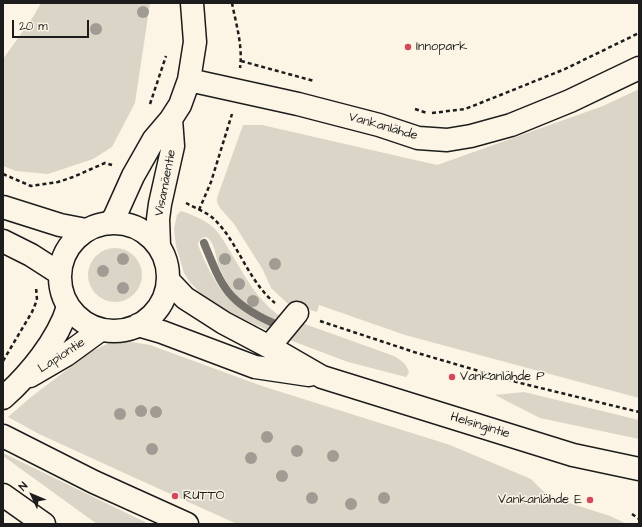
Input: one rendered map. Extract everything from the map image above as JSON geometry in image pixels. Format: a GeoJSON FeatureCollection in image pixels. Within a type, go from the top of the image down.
{"type":"FeatureCollection","features":[{"type":"Feature","properties":{"kind":"main road","name":"Visamäentie"},"geometry":{"type":"LineString","coordinates":[[110,222],[115,216],[126,172],[171,119],[180,105],[189,80],[195,42],[192,3]]}},
{"type":"Feature","properties":{"kind":"main road","name":"Vankanlähde"},"geometry":{"type":"LineString","coordinates":[[189,80],[298,104],[418,138],[447,140],[471,136],[511,125],[570,101],[639,68]]}},
{"type":"Feature","properties":{"kind":"main road","name":"Visamäentie"},"geometry":{"type":"LineString","coordinates":[[159,246],[158,219],[173,146],[171,119]]}},
{"type":"Feature","properties":{"kind":"main road"},"geometry":{"type":"LineString","coordinates":[[3,207],[60,225],[86,230]]}},
{"type":"Feature","properties":{"kind":"main road"},"geometry":{"type":"LineString","coordinates":[[110,222],[135,226],[145,232],[159,246],[168,269],[168,280],[166,293],[160,305],[148,319],[138,325],[121,331],[99,331],[81,320],[68,307],[60,287],[59,273],[62,259],[70,244],[86,230],[97,225],[110,222]]}},
{"type":"Feature","properties":{"kind":"main road"},"geometry":{"type":"LineString","coordinates":[[3,241],[37,259],[59,273]]}},
{"type":"Feature","properties":{"kind":"main road","name":"Helsingintie"},"geometry":{"type":"LineString","coordinates":[[168,280],[185,298],[224,323],[322,377]]}},
{"type":"Feature","properties":{"kind":"main road","name":"Lapiontie"},"geometry":{"type":"LineString","coordinates":[[24,380],[63,323],[68,307]]}},
{"type":"Feature","properties":{"kind":"main road"},"geometry":{"type":"LineString","coordinates":[[268,346],[297,313]]}},
{"type":"Feature","properties":{"kind":"main road","name":"Helsingintie"},"geometry":{"type":"LineString","coordinates":[[138,325],[162,332],[255,367],[322,377],[573,455],[639,469]]}},
{"type":"Feature","properties":{"kind":"main road","name":"Lapiontie"},"geometry":{"type":"LineString","coordinates":[[3,398],[24,380],[66,355],[99,331]]}},
{"type":"Feature","properties":{"kind":"main road"},"geometry":{"type":"LineString","coordinates":[[3,436],[94,482],[187,524]]}},
{"type":"Feature","properties":{"kind":"main road"},"geometry":{"type":"LineString","coordinates":[[3,495],[44,524]]}},
{"type":"Feature","properties":{"kind":"path","name":"Vankanlähde"},"geometry":{"type":"LineString","coordinates":[[415,109],[430,113],[465,109],[565,69],[639,33]]}},
{"type":"Feature","properties":{"kind":"path"},"geometry":{"type":"LineString","coordinates":[[149,107],[167,55]]}},
{"type":"Feature","properties":{"kind":"path"},"geometry":{"type":"LineString","coordinates":[[241,60],[317,82]]}},
{"type":"Feature","properties":{"kind":"path"},"geometry":{"type":"LineString","coordinates":[[3,174],[31,186],[58,182],[105,163],[126,172]]}},
{"type":"Feature","properties":{"kind":"path"},"geometry":{"type":"LineString","coordinates":[[163,190],[208,214],[215,220],[227,235],[253,278],[270,299],[283,308],[414,352],[520,383],[639,412]]}},
{"type":"Feature","properties":{"kind":"path"},"geometry":{"type":"LineString","coordinates":[[632,514],[639,518]]}},
{"type":"Feature","properties":{"kind":"shaded area"},"geometry":{"type":"Polygon","coordinates":[[[41,3],[150,3],[135,103],[112,147],[93,159],[48,174],[16,171],[3,166],[3,59],[33,17],[41,3]]]}},
{"type":"Feature","properties":{"kind":"shaded area"},"geometry":{"type":"Polygon","coordinates":[[[639,89],[639,398],[405,335],[319,305],[317,312],[287,303],[271,288],[263,270],[234,224],[220,208],[217,202],[217,198],[243,125],[262,125],[437,165],[603,106],[639,89]]]}},
{"type":"Feature","properties":{"kind":"shaded area"},"geometry":{"type":"Polygon","coordinates":[[[181,211],[185,212],[199,218],[213,227],[222,237],[246,278],[257,293],[277,314],[394,356],[404,363],[409,373],[406,377],[348,362],[287,339],[241,318],[205,298],[189,281],[184,273],[176,246],[174,229],[177,215],[181,211]],[[206,237],[202,238],[198,245],[210,272],[226,296],[236,306],[255,319],[276,324],[273,319],[245,303],[231,289],[219,267],[213,246],[206,237]]]}},
{"type":"Feature","properties":{"kind":"shaded area"},"geometry":{"type":"Polygon","coordinates":[[[115,248],[130,253],[134,256],[137,260],[142,275],[137,290],[134,294],[130,297],[115,302],[100,297],[96,294],[93,290],[88,275],[93,260],[96,256],[100,253],[115,248]]]}},
{"type":"Feature","properties":{"kind":"shaded area"},"geometry":{"type":"Polygon","coordinates":[[[111,342],[132,342],[150,345],[262,386],[450,445],[531,479],[543,491],[560,500],[610,516],[627,524],[237,524],[39,434],[8,417],[31,397],[89,353],[111,342]]]}},
{"type":"Feature","properties":{"kind":"shaded area"},"geometry":{"type":"Polygon","coordinates":[[[524,392],[639,420],[639,439],[540,418],[495,395],[524,392]]]}},
{"type":"Feature","properties":{"kind":"shaded area"},"geometry":{"type":"Polygon","coordinates":[[[3,453],[149,524],[97,524],[3,456],[3,453]]]}},
{"type":"Feature","properties":{"kind":"waterway"},"geometry":{"type":"LineString","coordinates":[[204,243],[216,271],[228,292],[245,308],[273,323]]}},
{"type":"Feature","properties":{"kind":"place","name":"Innopark"},"geometry":{"type":"Point","coordinates":[408,47]}},
{"type":"Feature","properties":{"kind":"place","name":"Vankanlähde P"},"geometry":{"type":"Point","coordinates":[452,377]}},
{"type":"Feature","properties":{"kind":"place","name":"RUTTO"},"geometry":{"type":"Point","coordinates":[175,496]}},
{"type":"Feature","properties":{"kind":"place","name":"Vankanlähde E"},"geometry":{"type":"Point","coordinates":[590,500]}}]}
